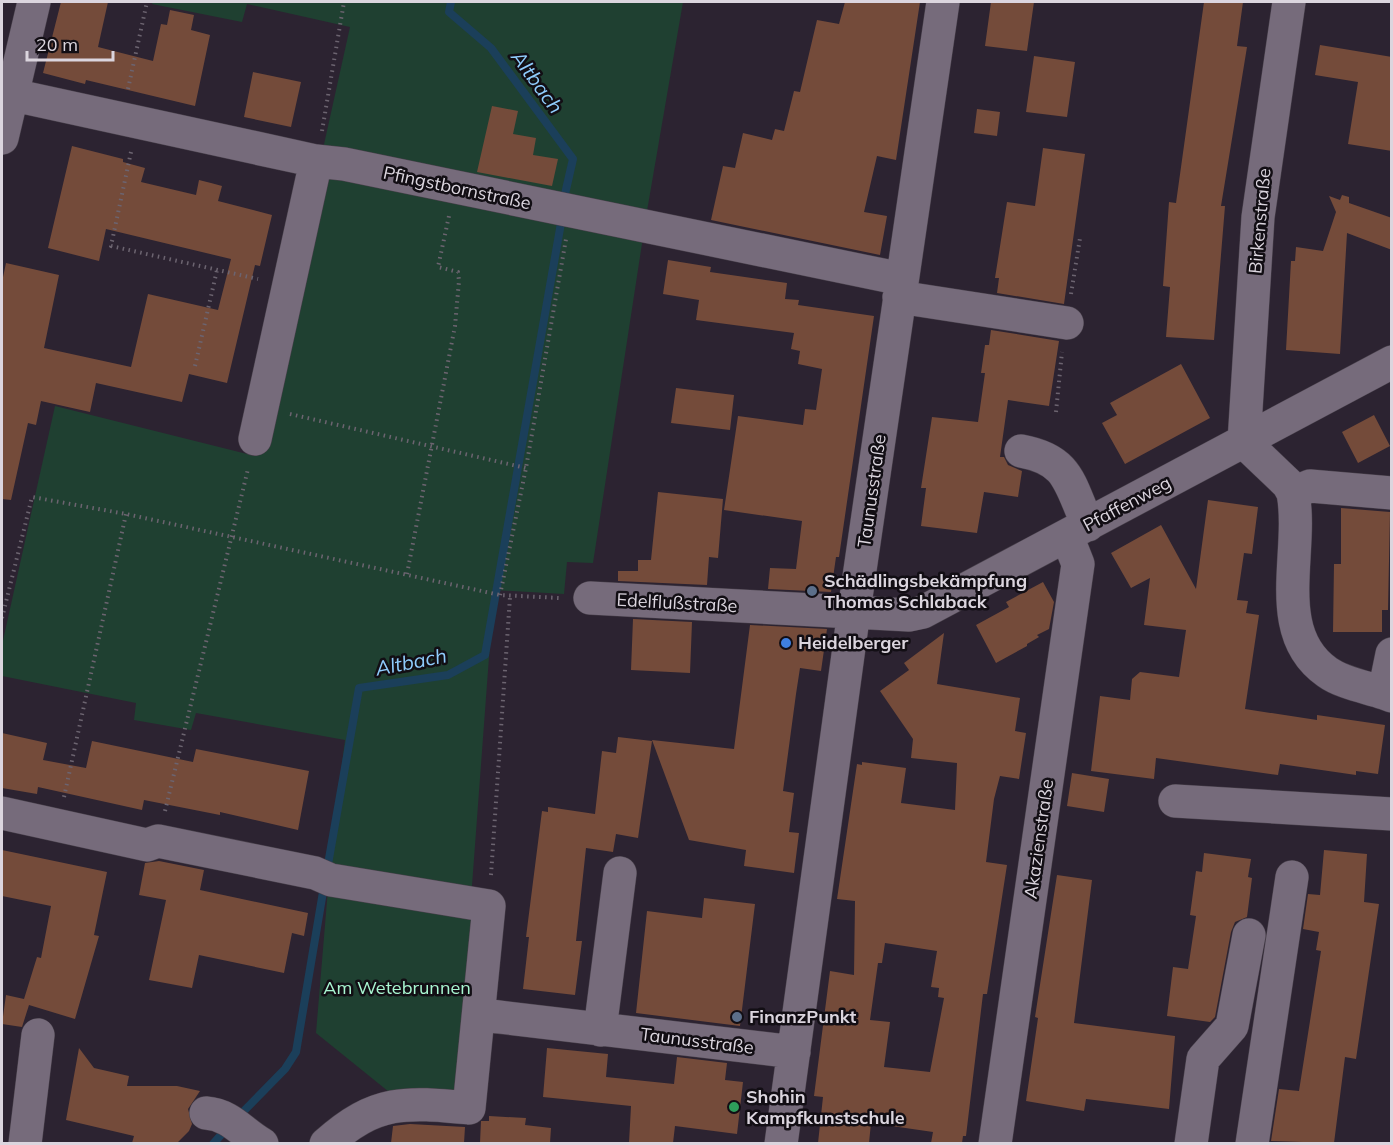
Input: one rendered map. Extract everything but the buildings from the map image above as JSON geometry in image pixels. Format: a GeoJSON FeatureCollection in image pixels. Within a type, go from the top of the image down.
{"type":"FeatureCollection","features":[{"type":"Feature","properties":{"kind":"street"},"geometry":{"type":"LineString","coordinates":[[2,138],[34,2]]}},
{"type":"Feature","properties":{"kind":"street","name":"Taunusstraße"},"geometry":{"type":"LineString","coordinates":[[781,1143],[854,611],[943,2]]}},
{"type":"Feature","properties":{"kind":"street","name":"Birkenstraße"},"geometry":{"type":"LineString","coordinates":[[1244,442],[1258,217],[1289,2]]}},
{"type":"Feature","properties":{"kind":"street","name":"Pfingstbornstraße"},"geometry":{"type":"LineString","coordinates":[[12,95],[316,161],[344,164],[571,212],[901,288],[1066,323]]}},
{"type":"Feature","properties":{"kind":"street"},"geometry":{"type":"LineString","coordinates":[[255,439],[316,161]]}},
{"type":"Feature","properties":{"kind":"street","name":"Pfaffenweg"},"geometry":{"type":"LineString","coordinates":[[854,611],[909,615],[924,612],[1392,362]]}},
{"type":"Feature","properties":{"kind":"street"},"geometry":{"type":"LineString","coordinates":[[1244,442],[1288,484],[1293,493],[1294,621],[1301,644],[1311,660],[1329,674],[1388,694],[1392,654]]}},
{"type":"Feature","properties":{"kind":"street","name":"Akazienstraße"},"geometry":{"type":"LineString","coordinates":[[995,1143],[1077,564],[1078,530],[1059,465],[1044,455],[1021,451]]}},
{"type":"Feature","properties":{"kind":"street"},"geometry":{"type":"LineString","coordinates":[[1293,493],[1310,486],[1392,493]]}},
{"type":"Feature","properties":{"kind":"street","name":"Edelflußstraße"},"geometry":{"type":"LineString","coordinates":[[590,598],[854,611]]}},
{"type":"Feature","properties":{"kind":"street"},"geometry":{"type":"LineString","coordinates":[[1175,801],[1392,814]]}},
{"type":"Feature","properties":{"kind":"street"},"geometry":{"type":"LineString","coordinates":[[2,813],[147,845],[158,841],[323,877],[489,906],[469,1108],[416,1102],[386,1107],[358,1118],[326,1143]]}},
{"type":"Feature","properties":{"kind":"street"},"geometry":{"type":"LineString","coordinates":[[600,1030],[620,873]]}},
{"type":"Feature","properties":{"kind":"street"},"geometry":{"type":"LineString","coordinates":[[1252,1143],[1292,877]]}},
{"type":"Feature","properties":{"kind":"street"},"geometry":{"type":"LineString","coordinates":[[1191,1143],[1203,1059],[1232,1026],[1249,935]]}},
{"type":"Feature","properties":{"kind":"street","name":"Taunusstraße"},"geometry":{"type":"LineString","coordinates":[[491,1016],[794,1052]]}},
{"type":"Feature","properties":{"kind":"street"},"geometry":{"type":"LineString","coordinates":[[25,1143],[38,1035]]}},
{"type":"Feature","properties":{"kind":"path"},"geometry":{"type":"LineString","coordinates":[[147,2],[111,246],[288,286]]}},
{"type":"Feature","properties":{"kind":"path"},"geometry":{"type":"LineString","coordinates":[[316,161],[344,2]]}},
{"type":"Feature","properties":{"kind":"path"},"geometry":{"type":"LineString","coordinates":[[407,574],[458,300],[458,272],[438,267],[455,187]]}},
{"type":"Feature","properties":{"kind":"path"},"geometry":{"type":"LineString","coordinates":[[500,596],[571,212]]}},
{"type":"Feature","properties":{"kind":"path"},"geometry":{"type":"LineString","coordinates":[[195,366],[217,270]]}},
{"type":"Feature","properties":{"kind":"path"},"geometry":{"type":"LineString","coordinates":[[261,407],[524,468]]}},
{"type":"Feature","properties":{"kind":"path"},"geometry":{"type":"LineString","coordinates":[[158,841],[255,439]]}},
{"type":"Feature","properties":{"kind":"path","name":"Edelflußstraße"},"geometry":{"type":"LineString","coordinates":[[2,618],[32,497],[126,514],[488,591],[500,596],[590,598]]}},
{"type":"Feature","properties":{"kind":"path"},"geometry":{"type":"LineString","coordinates":[[58,826],[126,514]]}},
{"type":"Feature","properties":{"kind":"path"},"geometry":{"type":"LineString","coordinates":[[489,906],[510,597]]}},
{"type":"Feature","properties":{"kind":"green space"},"geometry":{"type":"Polygon","coordinates":[[[153,2],[683,2],[647,211],[593,563],[567,562],[564,594],[494,590],[471,899],[329,865],[345,740],[196,713],[191,730],[134,720],[136,703],[2,676],[2,645],[55,406],[255,456],[350,27],[247,4],[242,22],[152,4],[153,2]]]}},
{"type":"Feature","properties":{"kind":"green space","name":"Am Wetebrunnen"},"geometry":{"type":"Polygon","coordinates":[[[328,889],[479,914],[465,1106],[399,1100],[316,1033],[328,889]]]}},
{"type":"Feature","properties":{"kind":"waterway","name":"Altbach"},"geometry":{"type":"LineString","coordinates":[[451,2],[449,12],[491,48],[573,159],[565,194]]}},
{"type":"Feature","properties":{"kind":"waterway","name":"Altbach"},"geometry":{"type":"LineString","coordinates":[[327,870],[359,688],[448,675],[485,655],[561,223]]}},
{"type":"Feature","properties":{"kind":"waterway","name":"Altbach"},"geometry":{"type":"LineString","coordinates":[[237,1118],[285,1069],[296,1052],[324,886]]}},
{"type":"Feature","properties":{"kind":"waterway","name":"Altbach"},"geometry":{"type":"LineString","coordinates":[[213,1144],[228,1127]]}},
{"type":"Feature","properties":{"kind":"place","name":"Schädlingsbekämpfung Thomas Schlaback"},"geometry":{"type":"Point","coordinates":[812,591]}},
{"type":"Feature","properties":{"kind":"place","name":"Heidelberger"},"geometry":{"type":"Point","coordinates":[786,643]}},
{"type":"Feature","properties":{"kind":"place","name":"FinanzPunkt"},"geometry":{"type":"Point","coordinates":[737,1017]}},
{"type":"Feature","properties":{"kind":"place","name":"Shohin Kampfkunstschule"},"geometry":{"type":"Point","coordinates":[734,1107]}}]}
